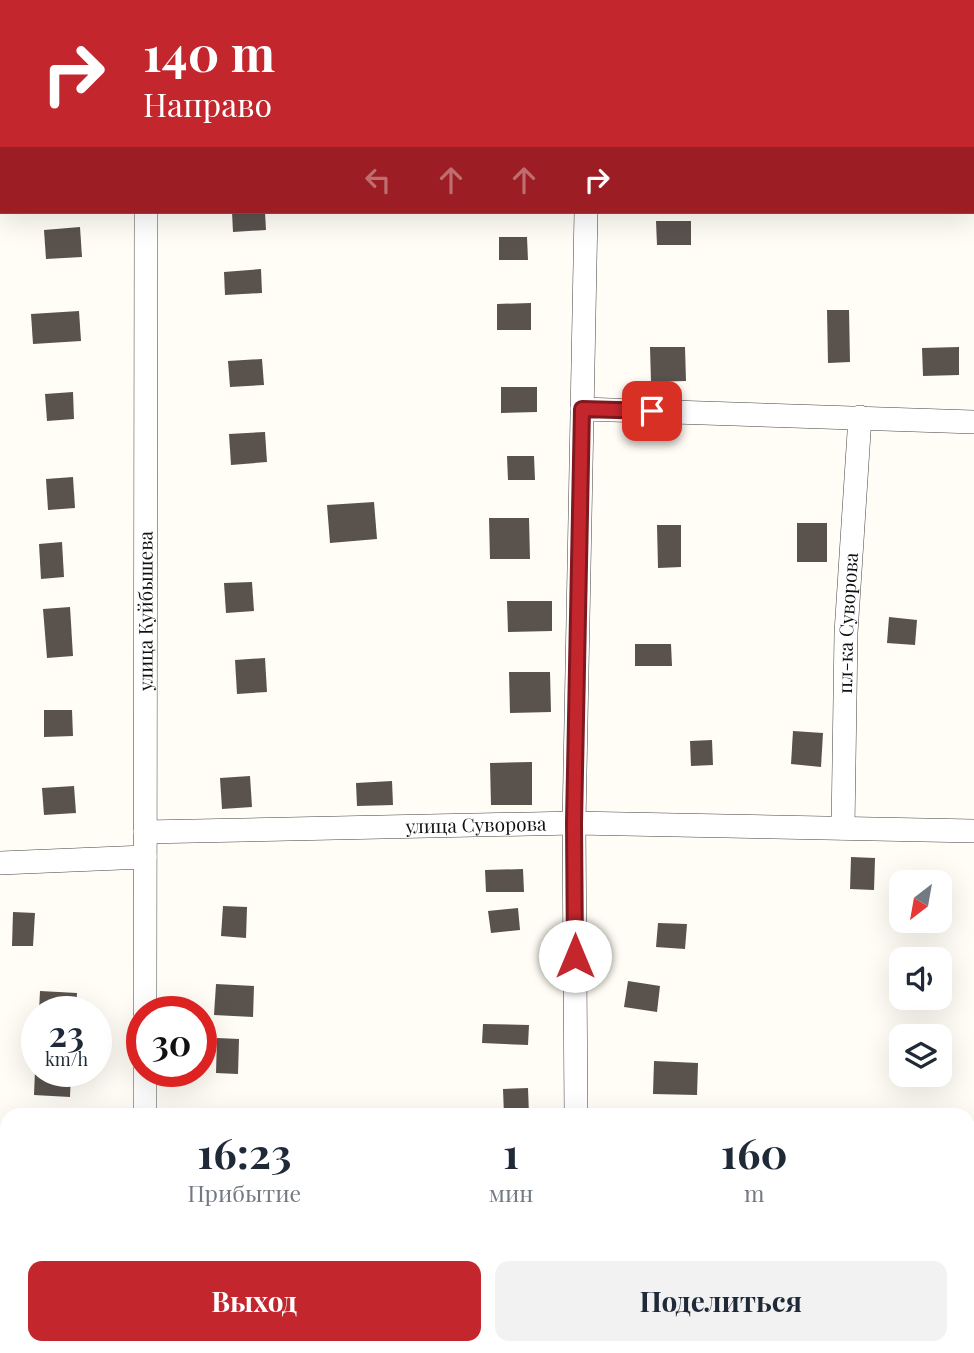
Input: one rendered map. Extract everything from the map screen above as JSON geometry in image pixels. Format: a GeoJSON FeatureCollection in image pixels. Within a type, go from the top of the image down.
{"type":"FeatureCollection","features":[{"type":"Feature","properties":{"kind":"street","name":"улица Куйбышева"},"geometry":{"type":"LineString","coordinates":[[145,996],[146,214]]}},
{"type":"Feature","properties":{"kind":"street"},"geometry":{"type":"LineString","coordinates":[[576,1108],[574,823],[586,214]]}},
{"type":"Feature","properties":{"kind":"street"},"geometry":{"type":"LineString","coordinates":[[582,409],[974,422]]}},
{"type":"Feature","properties":{"kind":"street","name":"пл-ка Суворова"},"geometry":{"type":"LineString","coordinates":[[843,828],[846,634],[860,417]]}},
{"type":"Feature","properties":{"kind":"street","name":"улица Суворова"},"geometry":{"type":"LineString","coordinates":[[145,832],[574,823],[974,831]]}},
{"type":"Feature","properties":{"kind":"street"},"geometry":{"type":"LineString","coordinates":[[0,863],[145,857]]}},
{"type":"Feature","properties":{"kind":"street"},"geometry":{"type":"LineString","coordinates":[[145,1087],[145,1108]]}},
{"type":"Feature","properties":{"kind":"building"},"geometry":{"type":"Polygon","coordinates":[[[232,214],[265,214],[266,230],[233,232],[232,214]]]}},
{"type":"Feature","properties":{"kind":"building"},"geometry":{"type":"Polygon","coordinates":[[[656,221],[691,221],[691,245],[657,245],[656,221]]]}},
{"type":"Feature","properties":{"kind":"building"},"geometry":{"type":"Polygon","coordinates":[[[80,227],[82,257],[46,259],[44,230],[80,227]]]}},
{"type":"Feature","properties":{"kind":"building"},"geometry":{"type":"Polygon","coordinates":[[[499,237],[527,237],[528,260],[499,260],[499,237]]]}},
{"type":"Feature","properties":{"kind":"building"},"geometry":{"type":"Polygon","coordinates":[[[261,269],[262,293],[225,295],[224,272],[261,269]]]}},
{"type":"Feature","properties":{"kind":"building"},"geometry":{"type":"Polygon","coordinates":[[[531,303],[531,330],[497,330],[497,304],[531,303]]]}},
{"type":"Feature","properties":{"kind":"building"},"geometry":{"type":"Polygon","coordinates":[[[827,310],[849,310],[850,362],[828,363],[827,310]]]}},
{"type":"Feature","properties":{"kind":"building"},"geometry":{"type":"Polygon","coordinates":[[[79,311],[81,341],[33,344],[31,314],[79,311]]]}},
{"type":"Feature","properties":{"kind":"building"},"geometry":{"type":"Polygon","coordinates":[[[650,347],[685,347],[686,381],[651,382],[650,347]]]}},
{"type":"Feature","properties":{"kind":"building"},"geometry":{"type":"Polygon","coordinates":[[[959,347],[959,375],[923,376],[922,348],[959,347]]]}},
{"type":"Feature","properties":{"kind":"building"},"geometry":{"type":"Polygon","coordinates":[[[262,359],[264,385],[230,387],[228,361],[262,359]]]}},
{"type":"Feature","properties":{"kind":"building"},"geometry":{"type":"Polygon","coordinates":[[[501,387],[537,387],[537,412],[501,413],[501,387]]]}},
{"type":"Feature","properties":{"kind":"building"},"geometry":{"type":"Polygon","coordinates":[[[73,392],[74,419],[47,421],[45,394],[73,392]]]}},
{"type":"Feature","properties":{"kind":"building"},"geometry":{"type":"Polygon","coordinates":[[[265,432],[267,462],[231,465],[229,434],[265,432]]]}},
{"type":"Feature","properties":{"kind":"building"},"geometry":{"type":"Polygon","coordinates":[[[507,456],[534,456],[535,480],[508,480],[507,456]]]}},
{"type":"Feature","properties":{"kind":"building"},"geometry":{"type":"Polygon","coordinates":[[[73,477],[75,508],[48,510],[46,479],[73,477]]]}},
{"type":"Feature","properties":{"kind":"building"},"geometry":{"type":"Polygon","coordinates":[[[374,502],[377,539],[330,543],[327,505],[374,502]]]}},
{"type":"Feature","properties":{"kind":"building"},"geometry":{"type":"Polygon","coordinates":[[[489,518],[529,518],[530,559],[490,559],[489,518]]]}},
{"type":"Feature","properties":{"kind":"building"},"geometry":{"type":"Polygon","coordinates":[[[797,523],[827,523],[827,562],[797,562],[797,523]]]}},
{"type":"Feature","properties":{"kind":"building"},"geometry":{"type":"Polygon","coordinates":[[[657,525],[681,525],[681,567],[658,568],[657,525]]]}},
{"type":"Feature","properties":{"kind":"building"},"geometry":{"type":"Polygon","coordinates":[[[62,542],[64,577],[41,579],[39,544],[62,542]]]}},
{"type":"Feature","properties":{"kind":"building"},"geometry":{"type":"Polygon","coordinates":[[[252,582],[254,611],[226,613],[224,583],[252,582]]]}},
{"type":"Feature","properties":{"kind":"building"},"geometry":{"type":"Polygon","coordinates":[[[507,601],[552,601],[552,631],[508,632],[507,601]]]}},
{"type":"Feature","properties":{"kind":"building"},"geometry":{"type":"Polygon","coordinates":[[[70,607],[73,656],[47,658],[43,609],[70,607]]]}},
{"type":"Feature","properties":{"kind":"building"},"geometry":{"type":"Polygon","coordinates":[[[889,617],[917,620],[915,645],[887,643],[889,617]]]}},
{"type":"Feature","properties":{"kind":"building"},"geometry":{"type":"Polygon","coordinates":[[[635,644],[671,644],[672,666],[635,666],[635,644]]]}},
{"type":"Feature","properties":{"kind":"building"},"geometry":{"type":"Polygon","coordinates":[[[265,658],[267,692],[237,694],[235,660],[265,658]]]}},
{"type":"Feature","properties":{"kind":"building"},"geometry":{"type":"Polygon","coordinates":[[[509,672],[550,672],[551,712],[510,713],[509,672]]]}},
{"type":"Feature","properties":{"kind":"building"},"geometry":{"type":"Polygon","coordinates":[[[44,710],[72,710],[73,736],[44,737],[44,710]]]}},
{"type":"Feature","properties":{"kind":"building"},"geometry":{"type":"Polygon","coordinates":[[[793,731],[823,733],[821,767],[791,764],[793,731]]]}},
{"type":"Feature","properties":{"kind":"building"},"geometry":{"type":"Polygon","coordinates":[[[712,740],[713,765],[691,766],[690,741],[712,740]]]}},
{"type":"Feature","properties":{"kind":"building"},"geometry":{"type":"Polygon","coordinates":[[[532,762],[532,805],[491,805],[490,763],[532,762]]]}},
{"type":"Feature","properties":{"kind":"building"},"geometry":{"type":"Polygon","coordinates":[[[250,776],[252,807],[222,809],[220,778],[250,776]]]}},
{"type":"Feature","properties":{"kind":"building"},"geometry":{"type":"Polygon","coordinates":[[[392,781],[393,805],[357,806],[356,783],[392,781]]]}},
{"type":"Feature","properties":{"kind":"building"},"geometry":{"type":"Polygon","coordinates":[[[74,786],[76,813],[44,815],[42,788],[74,786]]]}},
{"type":"Feature","properties":{"kind":"building"},"geometry":{"type":"Polygon","coordinates":[[[851,857],[875,858],[874,890],[850,889],[851,857]]]}},
{"type":"Feature","properties":{"kind":"building"},"geometry":{"type":"Polygon","coordinates":[[[523,869],[524,892],[486,892],[485,870],[523,869]]]}},
{"type":"Feature","properties":{"kind":"building"},"geometry":{"type":"Polygon","coordinates":[[[223,906],[247,907],[246,938],[221,936],[223,906]]]}},
{"type":"Feature","properties":{"kind":"building"},"geometry":{"type":"Polygon","coordinates":[[[518,908],[520,930],[491,933],[488,911],[518,908]]]}},
{"type":"Feature","properties":{"kind":"building"},"geometry":{"type":"Polygon","coordinates":[[[13,912],[35,913],[33,946],[12,946],[13,912]]]}},
{"type":"Feature","properties":{"kind":"building"},"geometry":{"type":"Polygon","coordinates":[[[658,923],[687,924],[685,949],[656,947],[658,923]]]}},
{"type":"Feature","properties":{"kind":"building"},"geometry":{"type":"Polygon","coordinates":[[[628,981],[660,986],[657,1012],[624,1007],[628,981]]]}},
{"type":"Feature","properties":{"kind":"building"},"geometry":{"type":"Polygon","coordinates":[[[216,984],[254,986],[253,1017],[217,1015],[216,984]]]}},
{"type":"Feature","properties":{"kind":"building"},"geometry":{"type":"Polygon","coordinates":[[[40,991],[77,993],[77,996],[40,996],[40,991]]]}},
{"type":"Feature","properties":{"kind":"building"},"geometry":{"type":"Polygon","coordinates":[[[483,1024],[529,1025],[528,1045],[482,1043],[483,1024]]]}},
{"type":"Feature","properties":{"kind":"building"},"geometry":{"type":"Polygon","coordinates":[[[217,1038],[239,1039],[238,1074],[217,1073],[217,1038]]]}},
{"type":"Feature","properties":{"kind":"building"},"geometry":{"type":"Polygon","coordinates":[[[654,1061],[698,1063],[697,1095],[653,1094],[654,1061]]]}},
{"type":"Feature","properties":{"kind":"building"},"geometry":{"type":"Polygon","coordinates":[[[34,1087],[70,1087],[70,1097],[34,1095],[34,1087]]]}},
{"type":"Feature","properties":{"kind":"building"},"geometry":{"type":"Polygon","coordinates":[[[528,1088],[529,1108],[504,1108],[503,1089],[528,1088]]]}},
{"type":"Feature","properties":{"kind":"route"},"geometry":{"type":"LineString","coordinates":[[575,956],[574,823],[582,409],[652,411]]}}]}
